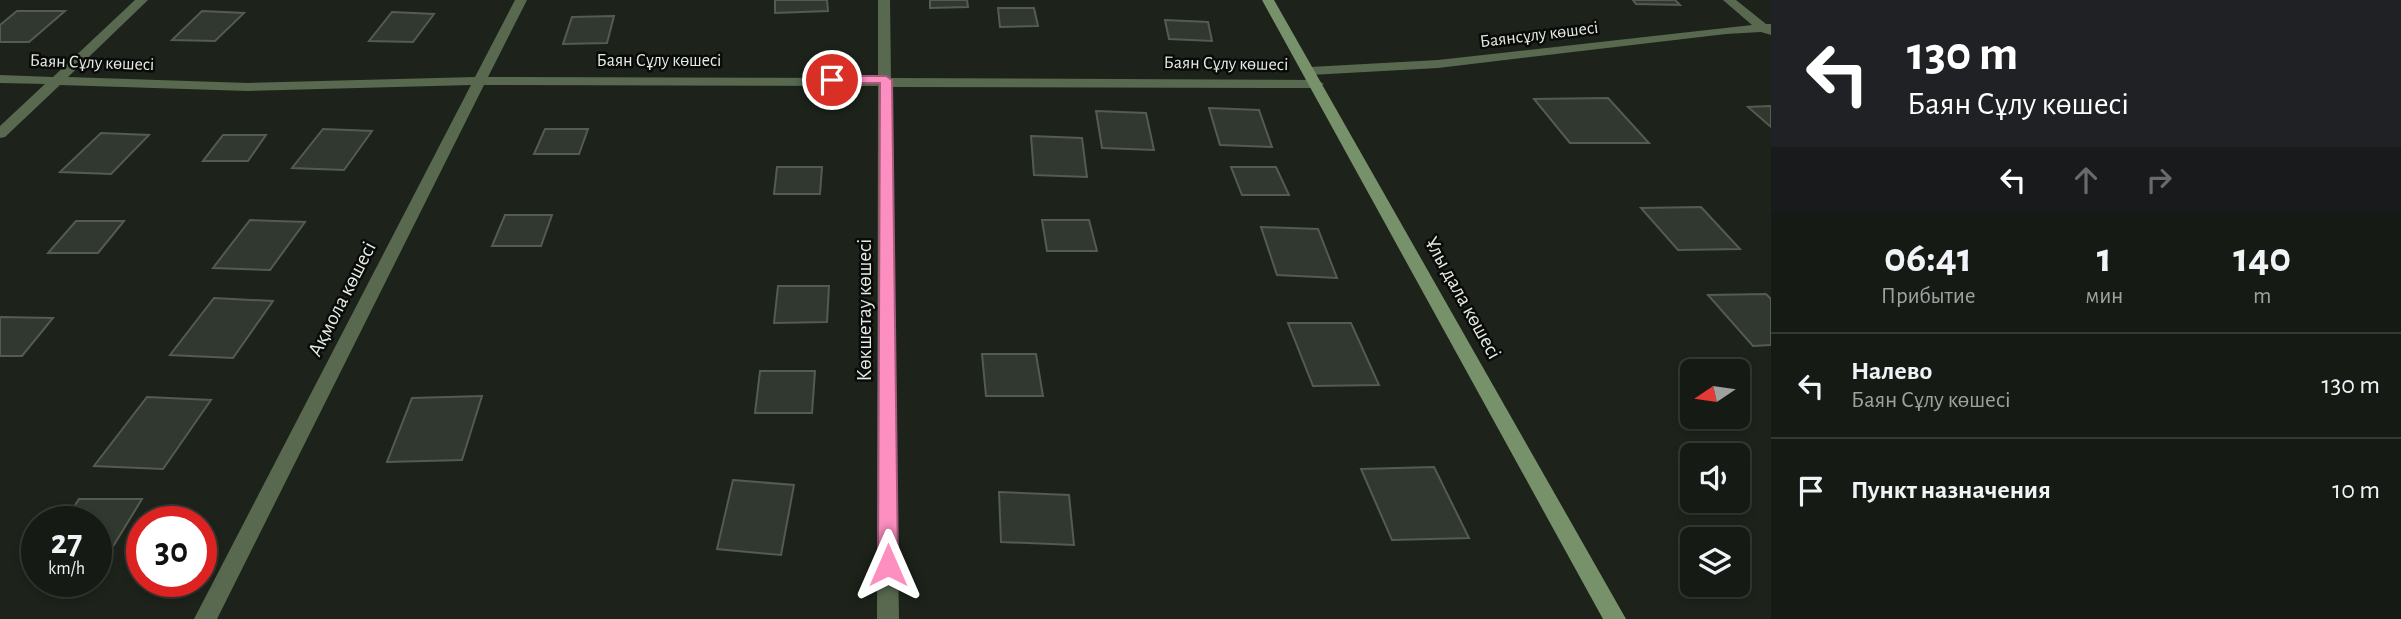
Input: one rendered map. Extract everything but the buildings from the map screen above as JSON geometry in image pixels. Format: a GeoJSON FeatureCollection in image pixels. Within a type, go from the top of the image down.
{"type":"FeatureCollection","features":[{"type":"Feature","properties":{"kind":"street"},"geometry":{"type":"LineString","coordinates":[[0,134],[142,0]]}},
{"type":"Feature","properties":{"kind":"street","name":"Ақмола көшесі"},"geometry":{"type":"LineString","coordinates":[[205,619],[520,0]]}},
{"type":"Feature","properties":{"kind":"street","name":"Көкшетау көшесі"},"geometry":{"type":"LineString","coordinates":[[884,0],[888,619]]}},
{"type":"Feature","properties":{"kind":"street","name":"Ұлы дала көшесі"},"geometry":{"type":"LineString","coordinates":[[1268,0],[1314,77],[1615,619]]}},
{"type":"Feature","properties":{"kind":"street"},"geometry":{"type":"LineString","coordinates":[[1729,0],[1769,30]]}},
{"type":"Feature","properties":{"kind":"street","name":"Баянсұлу көшесі"},"geometry":{"type":"LineString","coordinates":[[1314,77],[1726,30],[1769,30]]}},
{"type":"Feature","properties":{"kind":"street","name":"Баян Сұлу көшесі"},"geometry":{"type":"LineString","coordinates":[[0,79],[248,86],[478,80],[1314,77]]}},
{"type":"Feature","properties":{"kind":"route"},"geometry":{"type":"LineString","coordinates":[[832,80],[886,80],[888,565]]}}]}
